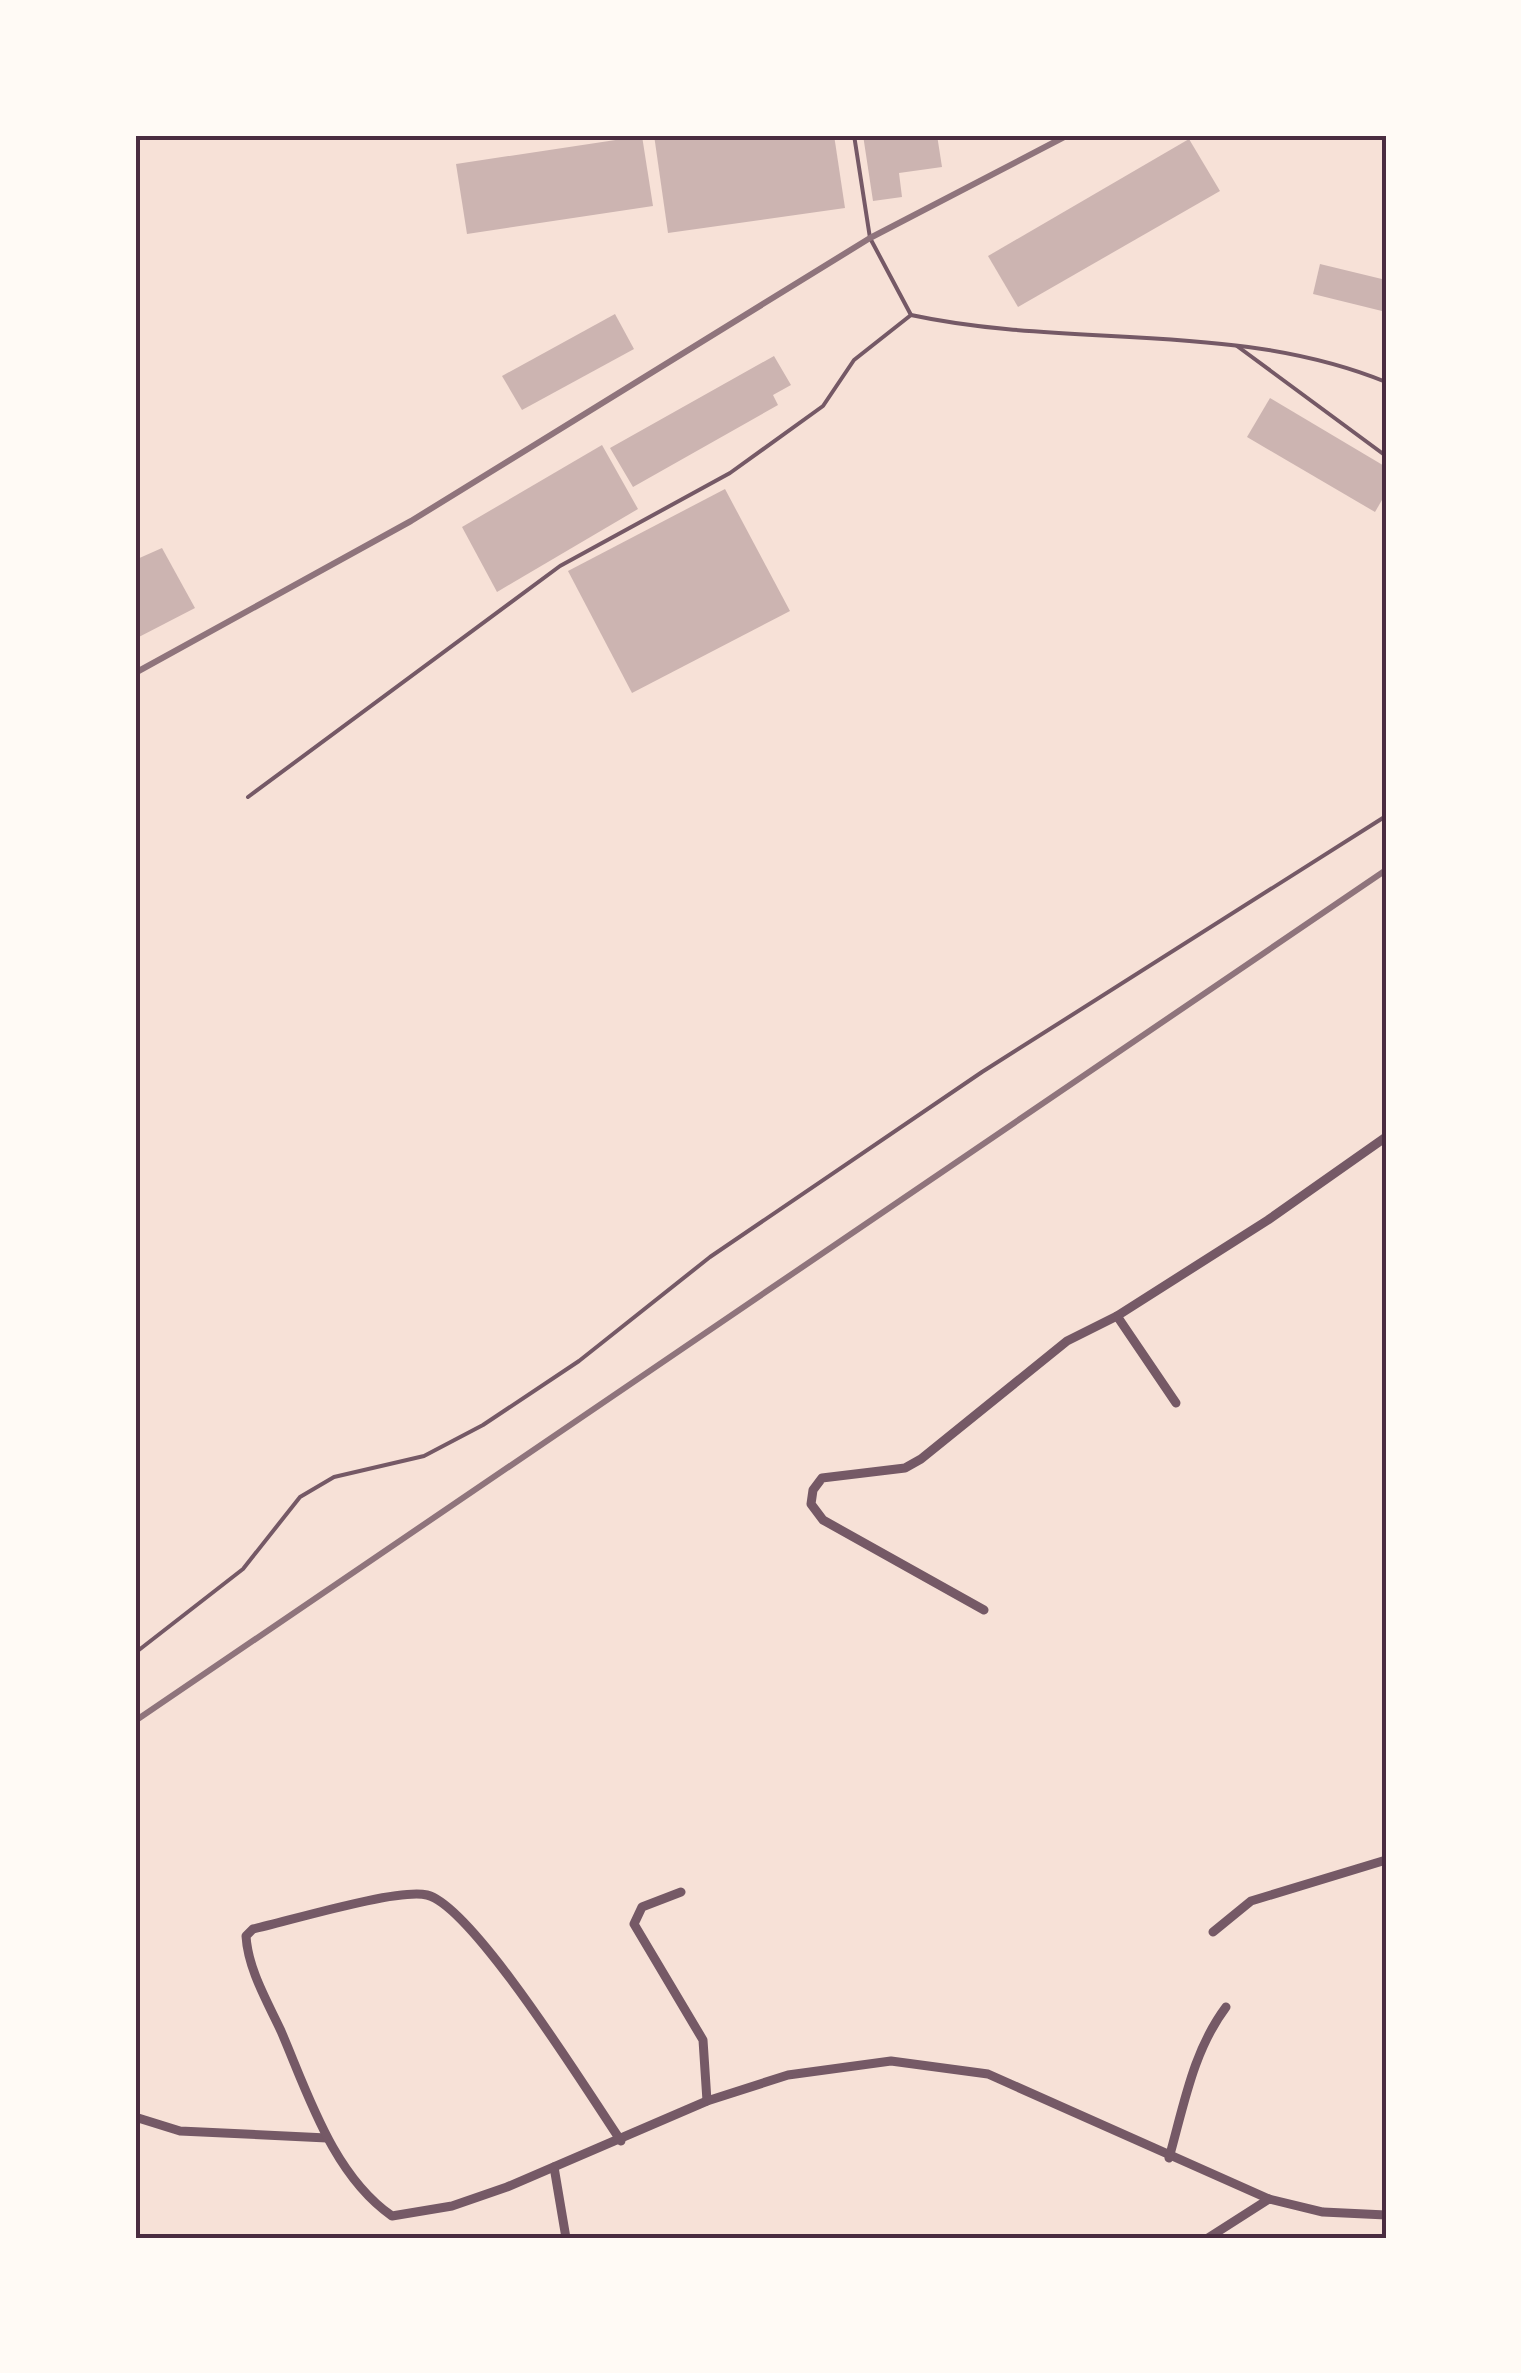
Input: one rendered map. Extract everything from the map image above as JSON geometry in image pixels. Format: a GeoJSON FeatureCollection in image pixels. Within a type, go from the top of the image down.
{"type":"FeatureCollection","features":[{"type":"Feature","properties":{"kind":"street"},"geometry":{"type":"LineString","coordinates":[[984,1610],[824,1520],[811,1504],[813,1490],[822,1478],[905,1468],[921,1460],[1067,1341],[1117,1316],[1268,1220],[1386,1137]]}},
{"type":"Feature","properties":{"kind":"street"},"geometry":{"type":"LineString","coordinates":[[1117,1316],[1176,1403]]}},
{"type":"Feature","properties":{"kind":"street"},"geometry":{"type":"LineString","coordinates":[[1213,1932],[1251,1901],[1386,1860]]}},
{"type":"Feature","properties":{"kind":"street"},"geometry":{"type":"LineString","coordinates":[[681,1892],[642,1907],[634,1924],[703,2040],[707,2101]]}},
{"type":"Feature","properties":{"kind":"street"},"geometry":{"type":"LineString","coordinates":[[621,2141],[472,1932],[439,1900],[412,1894],[253,1929],[246,1936],[253,1969],[327,2138],[371,2202],[392,2216],[452,2206],[621,2141],[707,2101],[788,2075],[892,2061],[988,2074],[1076,2110],[1169,2158],[1269,2199],[1323,2212],[1386,2215]]}},
{"type":"Feature","properties":{"kind":"street"},"geometry":{"type":"LineString","coordinates":[[1169,2158],[1194,2065],[1208,2031],[1226,2006]]}},
{"type":"Feature","properties":{"kind":"street"},"geometry":{"type":"LineString","coordinates":[[135,2117],[180,2131],[327,2138]]}},
{"type":"Feature","properties":{"kind":"street"},"geometry":{"type":"LineString","coordinates":[[554,2167],[566,2238]]}},
{"type":"Feature","properties":{"kind":"street"},"geometry":{"type":"LineString","coordinates":[[1208,2238],[1269,2199]]}},
{"type":"Feature","properties":{"kind":"lane"},"geometry":{"type":"LineString","coordinates":[[854,135],[870,238],[911,315],[960,326],[1235,344],[1344,364],[1386,382]]}},
{"type":"Feature","properties":{"kind":"lane"},"geometry":{"type":"LineString","coordinates":[[248,798],[560,566],[730,472],[823,406],[854,360],[911,315]]}},
{"type":"Feature","properties":{"kind":"lane"},"geometry":{"type":"LineString","coordinates":[[1235,344],[1386,456]]}},
{"type":"Feature","properties":{"kind":"lane"},"geometry":{"type":"LineString","coordinates":[[135,1653],[243,1569],[300,1496],[334,1477],[424,1456],[483,1425],[579,1362],[710,1256],[982,1072],[1386,816]]}},
{"type":"Feature","properties":{"kind":"building"},"geometry":{"type":"Polygon","coordinates":[[[654,135],[834,135],[845,208],[668,233],[654,135]]]}},
{"type":"Feature","properties":{"kind":"building"},"geometry":{"type":"Polygon","coordinates":[[[863,135],[937,135],[942,167],[899,173],[902,197],[873,201],[863,135]]]}},
{"type":"Feature","properties":{"kind":"building"},"geometry":{"type":"Polygon","coordinates":[[[642,136],[653,206],[467,234],[456,164],[642,136]]]}},
{"type":"Feature","properties":{"kind":"building"},"geometry":{"type":"Polygon","coordinates":[[[1189,139],[1220,191],[1018,307],[988,256],[1189,139]]]}},
{"type":"Feature","properties":{"kind":"building"},"geometry":{"type":"Polygon","coordinates":[[[1320,264],[1386,280],[1386,312],[1313,294],[1320,264]]]}},
{"type":"Feature","properties":{"kind":"building"},"geometry":{"type":"Polygon","coordinates":[[[615,314],[634,349],[522,410],[502,376],[615,314]]]}},
{"type":"Feature","properties":{"kind":"building"},"geometry":{"type":"Polygon","coordinates":[[[774,356],[791,385],[773,395],[778,405],[633,487],[610,448],[774,356]]]}},
{"type":"Feature","properties":{"kind":"building"},"geometry":{"type":"Polygon","coordinates":[[[1270,398],[1386,467],[1386,493],[1375,512],[1247,437],[1270,398]]]}},
{"type":"Feature","properties":{"kind":"building"},"geometry":{"type":"Polygon","coordinates":[[[602,445],[638,509],[497,592],[462,527],[602,445]]]}},
{"type":"Feature","properties":{"kind":"building"},"geometry":{"type":"Polygon","coordinates":[[[725,489],[790,611],[632,693],[568,571],[725,489]]]}},
{"type":"Feature","properties":{"kind":"building"},"geometry":{"type":"Polygon","coordinates":[[[162,548],[195,608],[135,639],[135,560],[162,548]]]}},
{"type":"Feature","properties":{"kind":"railway"},"geometry":{"type":"LineString","coordinates":[[135,673],[411,521],[870,238],[1068,135]]}},
{"type":"Feature","properties":{"kind":"railway"},"geometry":{"type":"LineString","coordinates":[[135,1721],[1386,870]]}}]}
